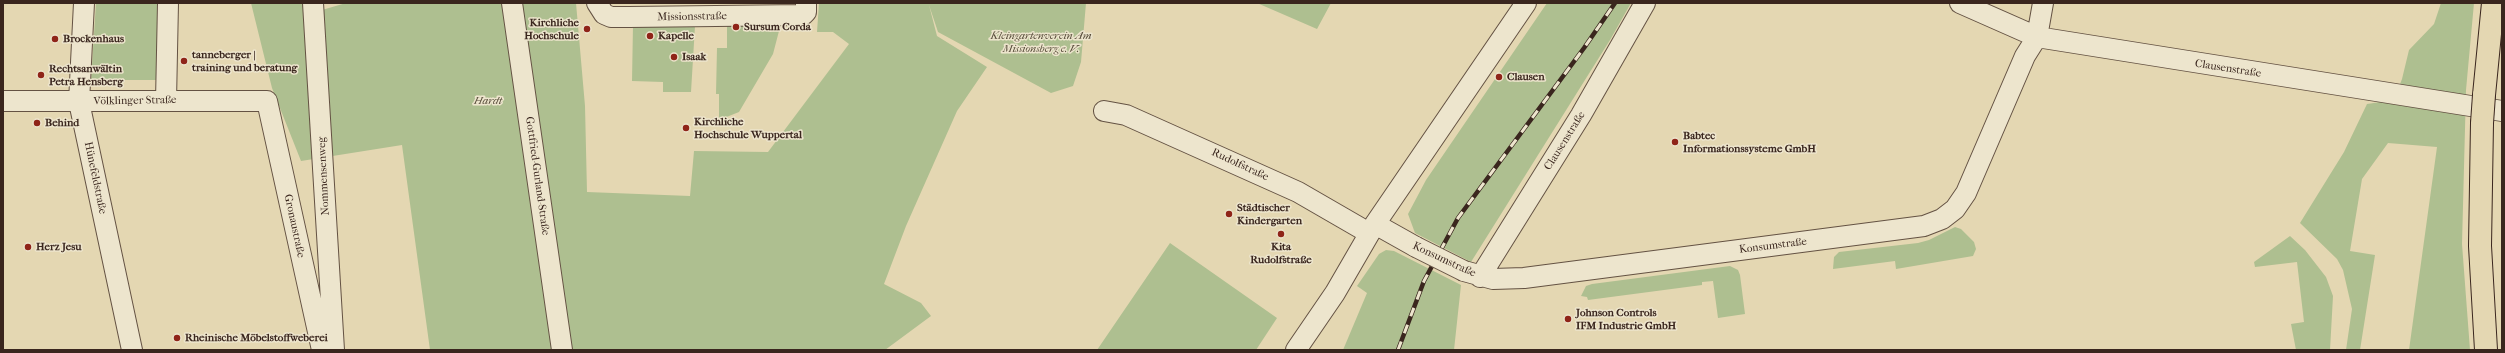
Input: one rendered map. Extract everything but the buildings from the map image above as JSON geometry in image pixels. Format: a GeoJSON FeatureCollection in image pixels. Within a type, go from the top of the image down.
{"type":"FeatureCollection","features":[{"type":"Feature","properties":{"kind":"highway"},"geometry":{"type":"LineString","coordinates":[[2486,350],[2480,246],[2482,123],[2493,3]]}},
{"type":"Feature","properties":{"kind":"street","name":"Hünefeldstraße"},"geometry":{"type":"LineString","coordinates":[[84,3],[79,102],[132,350]]}},
{"type":"Feature","properties":{"kind":"street"},"geometry":{"type":"LineString","coordinates":[[166,100],[168,3]]}},
{"type":"Feature","properties":{"kind":"street","name":"Nommensenweg"},"geometry":{"type":"LineString","coordinates":[[313,3],[334,350]]}},
{"type":"Feature","properties":{"kind":"street","name":"Gottfried-Gurland-Straße"},"geometry":{"type":"LineString","coordinates":[[512,3],[562,350]]}},
{"type":"Feature","properties":{"kind":"street"},"geometry":{"type":"LineString","coordinates":[[1296,350],[1336,292],[1372,229],[1526,3]]}},
{"type":"Feature","properties":{"kind":"street","name":"Clausenstraße"},"geometry":{"type":"LineString","coordinates":[[1472,274],[1581,115],[1645,3]]}},
{"type":"Feature","properties":{"kind":"street","name":"Clausenstraße"},"geometry":{"type":"LineString","coordinates":[[1960,3],[2037,37],[2502,111]]}},
{"type":"Feature","properties":{"kind":"street","name":"Konsumstraße"},"geometry":{"type":"LineString","coordinates":[[1372,229],[1416,247],[1472,274],[1498,279],[1524,278],[1924,226],[1942,219],[1955,209],[1966,193],[2025,56],[2037,37],[2043,3]]}},
{"type":"Feature","properties":{"kind":"street","name":"Missionsstraße"},"geometry":{"type":"LineString","coordinates":[[601,8],[611,17],[803,15],[806,8]]}},
{"type":"Feature","properties":{"kind":"street","name":"Völklinger Straße"},"geometry":{"type":"LineString","coordinates":[[3,101],[267,101]]}},
{"type":"Feature","properties":{"kind":"street","name":"Gronaustraße"},"geometry":{"type":"LineString","coordinates":[[267,101],[322,350]]}},
{"type":"Feature","properties":{"kind":"street","name":"Rudolfstraße"},"geometry":{"type":"LineString","coordinates":[[1104,111],[1126,115],[1291,189],[1372,229]]}},
{"type":"Feature","properties":{"kind":"green space"},"geometry":{"type":"Polygon","coordinates":[[[96,3],[160,3],[160,80],[91,80],[96,3]]]}},
{"type":"Feature","properties":{"kind":"green space","name":"Hardt"},"geometry":{"type":"Polygon","coordinates":[[[251,3],[305,3],[322,10],[346,3],[576,3],[585,106],[587,192],[690,196],[694,151],[768,152],[849,44],[833,32],[817,32],[819,3],[1086,3],[1081,62],[1073,86],[1051,93],[938,32],[929,5],[937,36],[987,67],[957,111],[906,226],[884,284],[921,303],[931,316],[885,350],[430,350],[402,145],[301,161],[272,88],[251,3]]]}},
{"type":"Feature","properties":{"kind":"green space"},"geometry":{"type":"Polygon","coordinates":[[[1257,3],[1331,3],[1317,29],[1257,3]]]}},
{"type":"Feature","properties":{"kind":"green space"},"geometry":{"type":"Polygon","coordinates":[[[1547,3],[1631,3],[1610,40],[1471,262],[1415,233],[1408,214],[1426,180],[1547,3]]]}},
{"type":"Feature","properties":{"kind":"green space"},"geometry":{"type":"Polygon","coordinates":[[[2441,3],[2474,3],[2466,90],[2462,244],[2470,350],[2409,350],[2437,147],[2388,143],[2362,179],[2350,251],[2375,255],[2360,350],[2346,350],[2352,309],[2343,270],[2337,259],[2300,223],[2344,152],[2367,104],[2394,100],[2402,79],[2409,50],[2434,24],[2441,3]]]}},
{"type":"Feature","properties":{"kind":"green space"},"geometry":{"type":"Polygon","coordinates":[[[727,22],[779,22],[779,31],[773,54],[739,112],[719,120],[719,94],[716,94],[717,48],[727,48],[727,22]]]}},
{"type":"Feature","properties":{"kind":"green space"},"geometry":{"type":"Polygon","coordinates":[[[633,25],[695,26],[691,92],[663,92],[663,82],[632,81],[633,25]]]}},
{"type":"Feature","properties":{"kind":"green space"},"geometry":{"type":"Polygon","coordinates":[[[1955,227],[1961,229],[1974,242],[1976,249],[1973,256],[1896,269],[1895,261],[1833,269],[1834,257],[1839,252],[1918,243],[1929,240],[1955,227]]]}},
{"type":"Feature","properties":{"kind":"green space"},"geometry":{"type":"Polygon","coordinates":[[[2290,236],[2305,250],[2326,277],[2333,296],[2330,350],[2296,350],[2291,324],[2304,322],[2297,262],[2255,267],[2254,262],[2290,236]]]}},
{"type":"Feature","properties":{"kind":"green space"},"geometry":{"type":"Polygon","coordinates":[[[1170,243],[1277,318],[1256,350],[1097,350],[1170,243]]]}},
{"type":"Feature","properties":{"kind":"green space"},"geometry":{"type":"Polygon","coordinates":[[[1386,250],[1394,251],[1461,285],[1454,350],[1343,350],[1367,293],[1357,286],[1379,254],[1386,250]]]}},
{"type":"Feature","properties":{"kind":"green space"},"geometry":{"type":"Polygon","coordinates":[[[1730,266],[1738,270],[1740,275],[1745,314],[1718,318],[1713,281],[1702,282],[1702,285],[1588,300],[1587,297],[1581,296],[1586,286],[1592,284],[1730,266]]]}},
{"type":"Feature","properties":{"kind":"railway"},"geometry":{"type":"LineString","coordinates":[[1398,350],[1424,281],[1458,218],[1584,48],[1615,3]]}},
{"type":"Feature","properties":{"kind":"place","name":"Sursum Corda"},"geometry":{"type":"Point","coordinates":[736,27]}},
{"type":"Feature","properties":{"kind":"place","name":"Kirchliche Hochschule"},"geometry":{"type":"Point","coordinates":[587,29]}},
{"type":"Feature","properties":{"kind":"place","name":"Kapelle"},"geometry":{"type":"Point","coordinates":[650,36]}},
{"type":"Feature","properties":{"kind":"place","name":"Brockenhaus"},"geometry":{"type":"Point","coordinates":[55,39]}},
{"type":"Feature","properties":{"kind":"place","name":"Isaak"},"geometry":{"type":"Point","coordinates":[674,57]}},
{"type":"Feature","properties":{"kind":"place","name":"tanneberger | training und beratung"},"geometry":{"type":"Point","coordinates":[184,61]}},
{"type":"Feature","properties":{"kind":"place","name":"Rechtsanwältin Petra Hensberg"},"geometry":{"type":"Point","coordinates":[41,75]}},
{"type":"Feature","properties":{"kind":"place","name":"Clausen"},"geometry":{"type":"Point","coordinates":[1499,77]}},
{"type":"Feature","properties":{"kind":"place","name":"Behind"},"geometry":{"type":"Point","coordinates":[37,123]}},
{"type":"Feature","properties":{"kind":"place","name":"Kirchliche Hochschule Wuppertal"},"geometry":{"type":"Point","coordinates":[686,128]}},
{"type":"Feature","properties":{"kind":"place","name":"Babtec Informationssysteme GmbH"},"geometry":{"type":"Point","coordinates":[1675,142]}},
{"type":"Feature","properties":{"kind":"place","name":"Städtischer Kindergarten"},"geometry":{"type":"Point","coordinates":[1229,214]}},
{"type":"Feature","properties":{"kind":"place","name":"Kita Rudolfstraße"},"geometry":{"type":"Point","coordinates":[1281,234]}},
{"type":"Feature","properties":{"kind":"place","name":"Herz Jesu"},"geometry":{"type":"Point","coordinates":[28,247]}},
{"type":"Feature","properties":{"kind":"place","name":"Johnson Controls IFM Industrie GmbH"},"geometry":{"type":"Point","coordinates":[1568,319]}},
{"type":"Feature","properties":{"kind":"place","name":"Rheinische Möbelstoffweberei"},"geometry":{"type":"Point","coordinates":[177,338]}},
{"type":"Feature","properties":{"kind":"park label","name":"Kleingartenverein Am Missionsberg e. V."},"geometry":{"type":"Point","coordinates":[1041,42]}}]}
